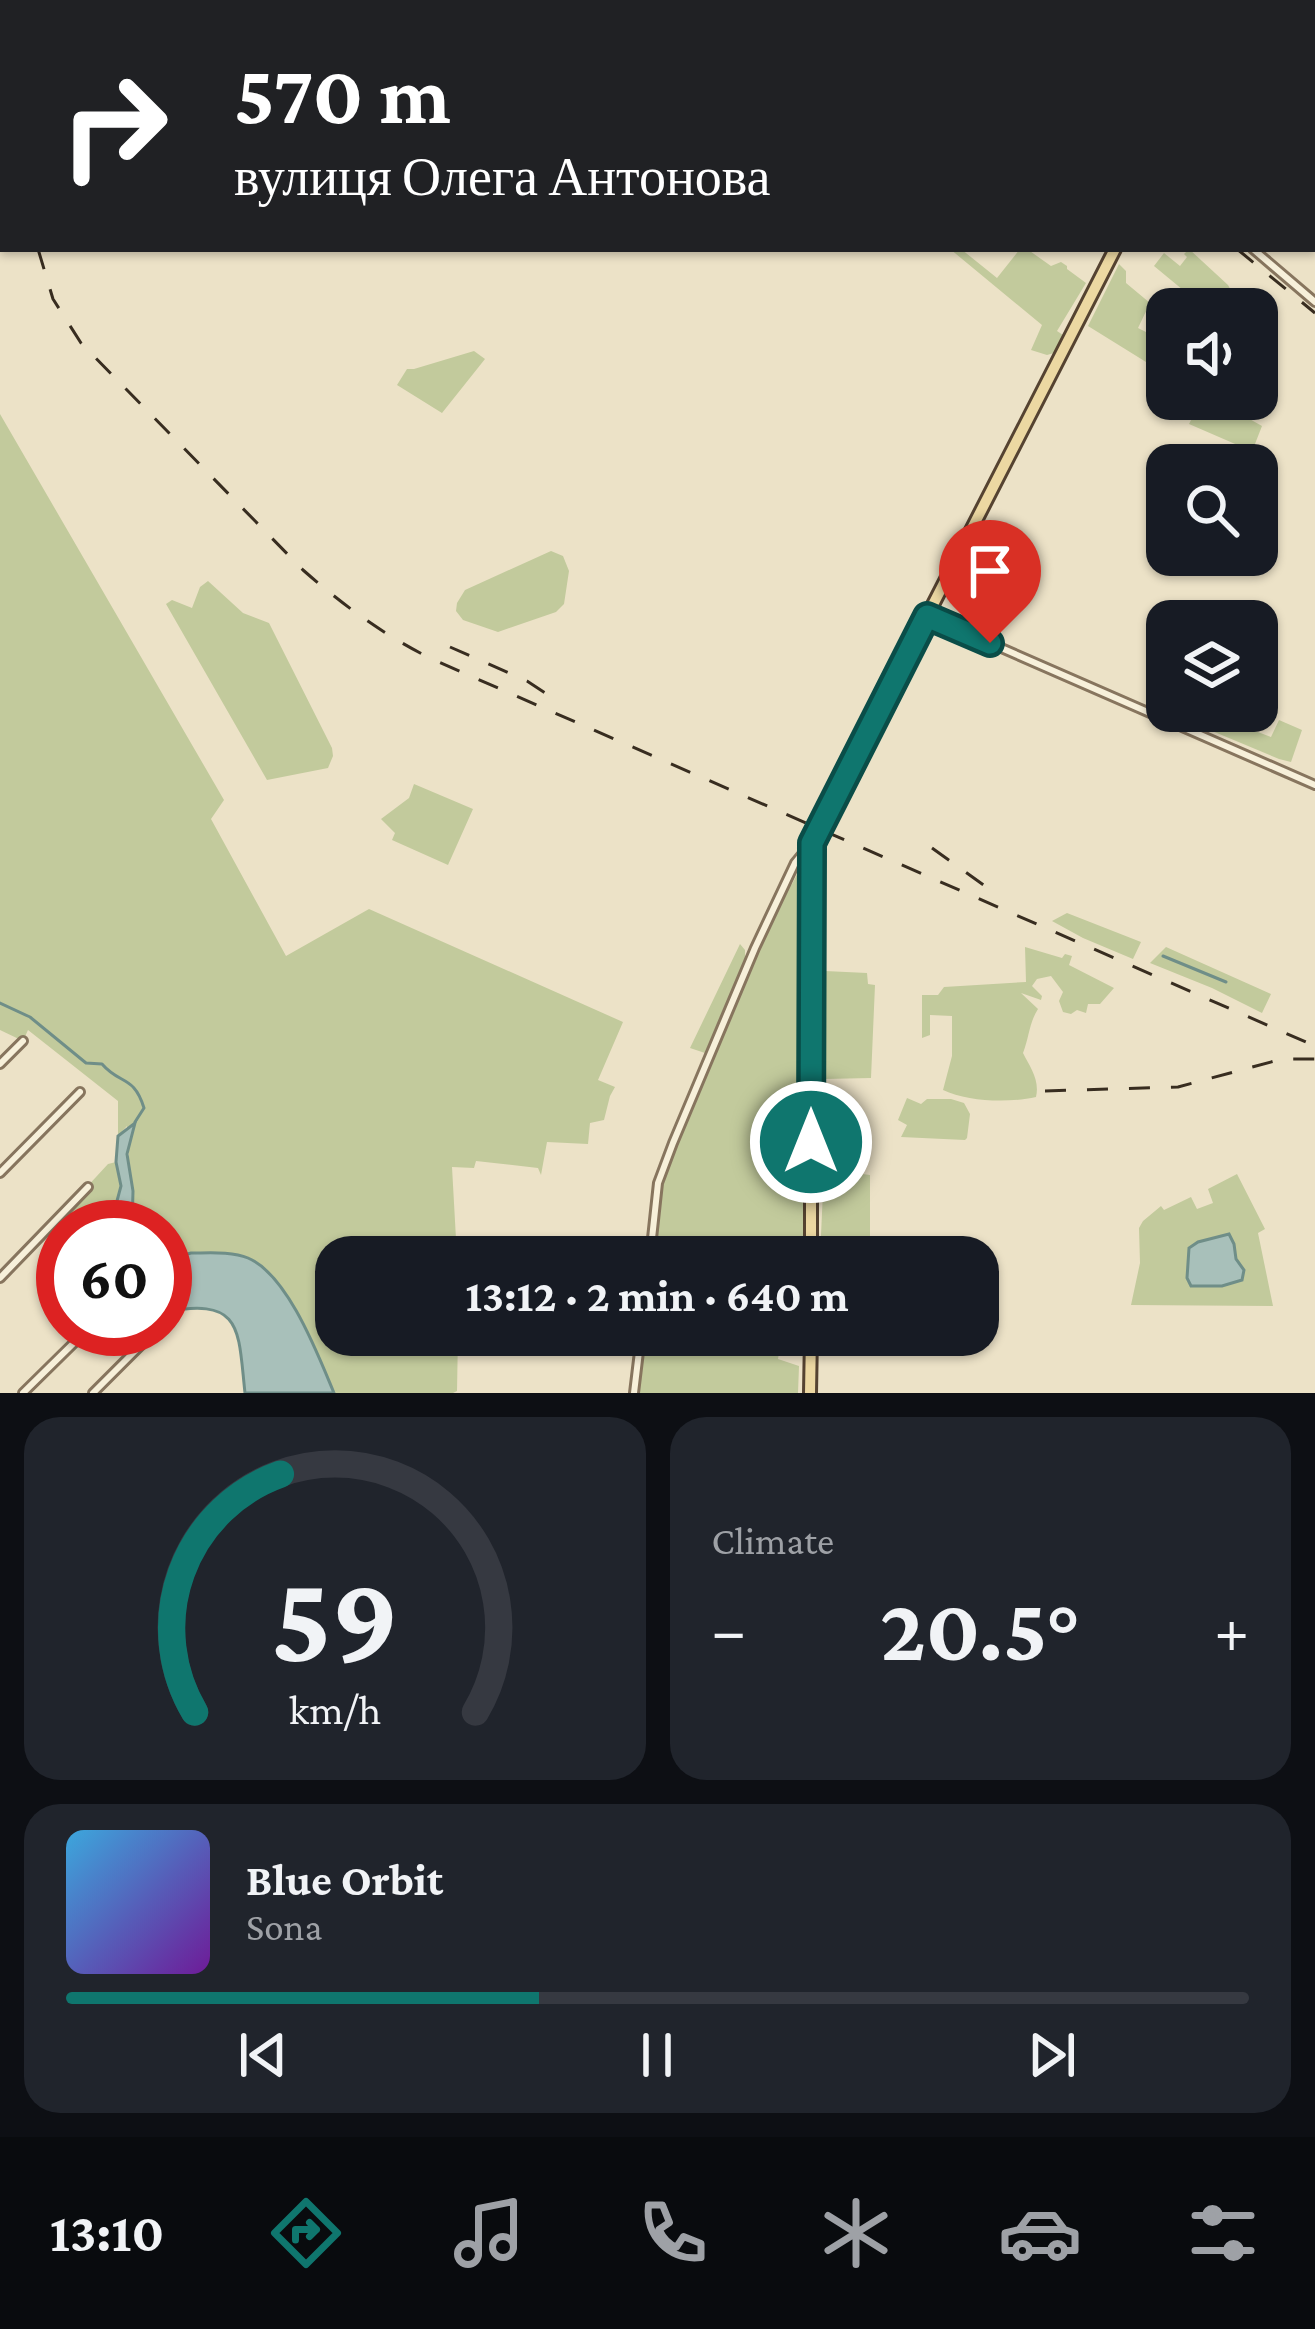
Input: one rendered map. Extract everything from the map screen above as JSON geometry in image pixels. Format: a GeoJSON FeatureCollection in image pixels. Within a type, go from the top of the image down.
{"type":"FeatureCollection","features":[{"type":"Feature","properties":{"kind":"main road"},"geometry":{"type":"LineString","coordinates":[[811,1236],[812,843],[1113,252]]}},
{"type":"Feature","properties":{"kind":"main road"},"geometry":{"type":"LineString","coordinates":[[811,1356],[811,1393]]}},
{"type":"Feature","properties":{"kind":"street"},"geometry":{"type":"LineString","coordinates":[[1257,252],[1315,302]]}},
{"type":"Feature","properties":{"kind":"street"},"geometry":{"type":"LineString","coordinates":[[927,616],[1315,785]]}},
{"type":"Feature","properties":{"kind":"street"},"geometry":{"type":"LineString","coordinates":[[652,1236],[658,1183],[673,1144],[755,948],[795,863],[812,843]]}},
{"type":"Feature","properties":{"kind":"street"},"geometry":{"type":"LineString","coordinates":[[0,1064],[23,1041]]}},
{"type":"Feature","properties":{"kind":"street"},"geometry":{"type":"LineString","coordinates":[[0,1173],[80,1092]]}},
{"type":"Feature","properties":{"kind":"street"},"geometry":{"type":"LineString","coordinates":[[0,1278],[88,1187]]}},
{"type":"Feature","properties":{"kind":"street"},"geometry":{"type":"LineString","coordinates":[[23,1393],[61,1356]]}},
{"type":"Feature","properties":{"kind":"street"},"geometry":{"type":"LineString","coordinates":[[93,1393],[130,1356]]}},
{"type":"Feature","properties":{"kind":"street"},"geometry":{"type":"LineString","coordinates":[[634,1393],[638,1356]]}},
{"type":"Feature","properties":{"kind":"green space"},"geometry":{"type":"Polygon","coordinates":[[[954,252],[965,252],[997,278],[1018,252],[1031,252],[1051,266],[1061,262],[1067,266],[1086,283],[1057,331],[1063,335],[1054,353],[1031,350],[1042,325],[954,252]]]}},
{"type":"Feature","properties":{"kind":"green space"},"geometry":{"type":"Polygon","coordinates":[[[1186,252],[1192,252],[1230,288],[1181,288],[1154,266],[1164,253],[1180,266],[1186,252]]]}},
{"type":"Feature","properties":{"kind":"green space"},"geometry":{"type":"Polygon","coordinates":[[[1119,264],[1126,271],[1126,283],[1146,300],[1138,328],[1146,332],[1146,362],[1088,326],[1119,264]]]}},
{"type":"Feature","properties":{"kind":"green space"},"geometry":{"type":"Polygon","coordinates":[[[474,351],[485,359],[442,413],[397,385],[407,369],[474,351]]]}},
{"type":"Feature","properties":{"kind":"green space"},"geometry":{"type":"Polygon","coordinates":[[[0,414],[224,800],[211,819],[286,956],[369,909],[623,1022],[598,1080],[615,1087],[604,1120],[590,1123],[588,1144],[547,1142],[541,1175],[538,1168],[476,1161],[474,1168],[452,1167],[456,1236],[315,1236],[315,1348],[269,1273],[240,1255],[192,1253],[192,1200],[132,1200],[127,1126],[118,1136],[118,1101],[28,1030],[23,1041],[0,1030],[0,414]]]}},
{"type":"Feature","properties":{"kind":"green space"},"geometry":{"type":"Polygon","coordinates":[[[1191,420],[1251,420],[1262,426],[1255,444],[1235,444],[1189,424],[1191,420]]]}},
{"type":"Feature","properties":{"kind":"green space"},"geometry":{"type":"Polygon","coordinates":[[[551,551],[563,556],[569,571],[564,604],[556,612],[498,632],[463,620],[456,611],[465,590],[551,551]]]}},
{"type":"Feature","properties":{"kind":"green space"},"geometry":{"type":"Polygon","coordinates":[[[208,581],[243,613],[269,623],[332,748],[328,768],[267,780],[166,604],[172,600],[192,608],[200,587],[208,581]]]}},
{"type":"Feature","properties":{"kind":"green space"},"geometry":{"type":"Polygon","coordinates":[[[1279,720],[1302,730],[1291,762],[1215,732],[1258,732],[1271,737],[1278,732],[1279,720]]]}},
{"type":"Feature","properties":{"kind":"green space"},"geometry":{"type":"Polygon","coordinates":[[[414,784],[473,809],[448,865],[392,840],[395,833],[381,819],[409,798],[414,784]]]}},
{"type":"Feature","properties":{"kind":"green space"},"geometry":{"type":"Polygon","coordinates":[[[805,863],[799,885],[805,889],[807,1236],[652,1236],[658,1183],[781,892],[805,863]]]}},
{"type":"Feature","properties":{"kind":"green space"},"geometry":{"type":"Polygon","coordinates":[[[1067,913],[1141,942],[1133,959],[1052,921],[1067,913]]]}},
{"type":"Feature","properties":{"kind":"green space"},"geometry":{"type":"Polygon","coordinates":[[[740,944],[745,958],[705,1053],[690,1048],[740,944]]]}},
{"type":"Feature","properties":{"kind":"green space"},"geometry":{"type":"Polygon","coordinates":[[[1025,947],[1062,958],[1072,956],[1069,965],[1114,988],[1100,1004],[1088,1004],[1086,1013],[1071,1014],[1063,1012],[1059,1001],[1063,992],[1051,976],[1037,979],[1032,986],[1041,1000],[1021,993],[1038,1009],[1023,1053],[1035,1079],[1036,1097],[989,1100],[943,1090],[952,1056],[952,1016],[930,1015],[930,1035],[922,1038],[922,995],[938,995],[944,987],[1026,982],[1025,947]]]}},
{"type":"Feature","properties":{"kind":"green space"},"geometry":{"type":"Polygon","coordinates":[[[1166,947],[1271,994],[1262,1013],[1150,963],[1166,947]]]}},
{"type":"Feature","properties":{"kind":"green space"},"geometry":{"type":"Polygon","coordinates":[[[825,971],[867,973],[868,984],[875,985],[871,1078],[824,1079],[825,971]]]}},
{"type":"Feature","properties":{"kind":"green space"},"geometry":{"type":"Polygon","coordinates":[[[907,1098],[921,1104],[927,1099],[964,1103],[970,1114],[967,1138],[901,1137],[907,1125],[898,1120],[907,1098]]]}},
{"type":"Feature","properties":{"kind":"green space"},"geometry":{"type":"Polygon","coordinates":[[[116,1162],[121,1186],[117,1200],[75,1200],[108,1164],[116,1162]]]}},
{"type":"Feature","properties":{"kind":"green space"},"geometry":{"type":"Polygon","coordinates":[[[824,1169],[870,1175],[870,1236],[821,1236],[824,1169]]]}},
{"type":"Feature","properties":{"kind":"green space"},"geometry":{"type":"Polygon","coordinates":[[[1237,1174],[1265,1229],[1258,1233],[1273,1306],[1131,1305],[1143,1221],[1161,1206],[1164,1210],[1191,1197],[1197,1209],[1213,1203],[1208,1189],[1237,1174]]]}},
{"type":"Feature","properties":{"kind":"green space"},"geometry":{"type":"Polygon","coordinates":[[[318,1356],[458,1356],[457,1391],[453,1393],[334,1393],[318,1356]]]}},
{"type":"Feature","properties":{"kind":"green space"},"geometry":{"type":"Polygon","coordinates":[[[638,1356],[778,1356],[799,1366],[798,1393],[634,1393],[638,1356]]]}},
{"type":"Feature","properties":{"kind":"water"},"geometry":{"type":"Polygon","coordinates":[[[135,1123],[127,1154],[133,1200],[117,1200],[118,1136],[135,1123]]]}},
{"type":"Feature","properties":{"kind":"water"},"geometry":{"type":"Polygon","coordinates":[[[1229,1234],[1244,1270],[1242,1280],[1222,1286],[1191,1286],[1189,1248],[1229,1234]]]}},
{"type":"Feature","properties":{"kind":"water"},"geometry":{"type":"Polygon","coordinates":[[[192,1253],[235,1254],[263,1267],[289,1298],[334,1393],[245,1393],[241,1351],[232,1323],[209,1309],[192,1309],[192,1253]]]}},
{"type":"Feature","properties":{"kind":"waterway"},"geometry":{"type":"LineString","coordinates":[[1163,956],[1226,982]]}},
{"type":"Feature","properties":{"kind":"waterway"},"geometry":{"type":"LineString","coordinates":[[0,1003],[30,1017],[86,1063],[102,1064],[131,1085],[144,1108],[135,1122]]}},
{"type":"Feature","properties":{"kind":"railway"},"geometry":{"type":"LineString","coordinates":[[39,252],[53,299],[81,343],[303,570],[382,630],[434,660],[1315,1046]]}},
{"type":"Feature","properties":{"kind":"railway"},"geometry":{"type":"LineString","coordinates":[[1241,252],[1315,313]]}},
{"type":"Feature","properties":{"kind":"railway"},"geometry":{"type":"LineString","coordinates":[[450,647],[527,681],[553,698]]}},
{"type":"Feature","properties":{"kind":"railway"},"geometry":{"type":"LineString","coordinates":[[932,848],[999,896]]}},
{"type":"Feature","properties":{"kind":"railway"},"geometry":{"type":"LineString","coordinates":[[1045,1091],[1178,1087],[1282,1059],[1315,1059]]}},
{"type":"Feature","properties":{"kind":"route"},"geometry":{"type":"LineString","coordinates":[[811,1142],[812,843],[927,616],[990,643]]}}]}
